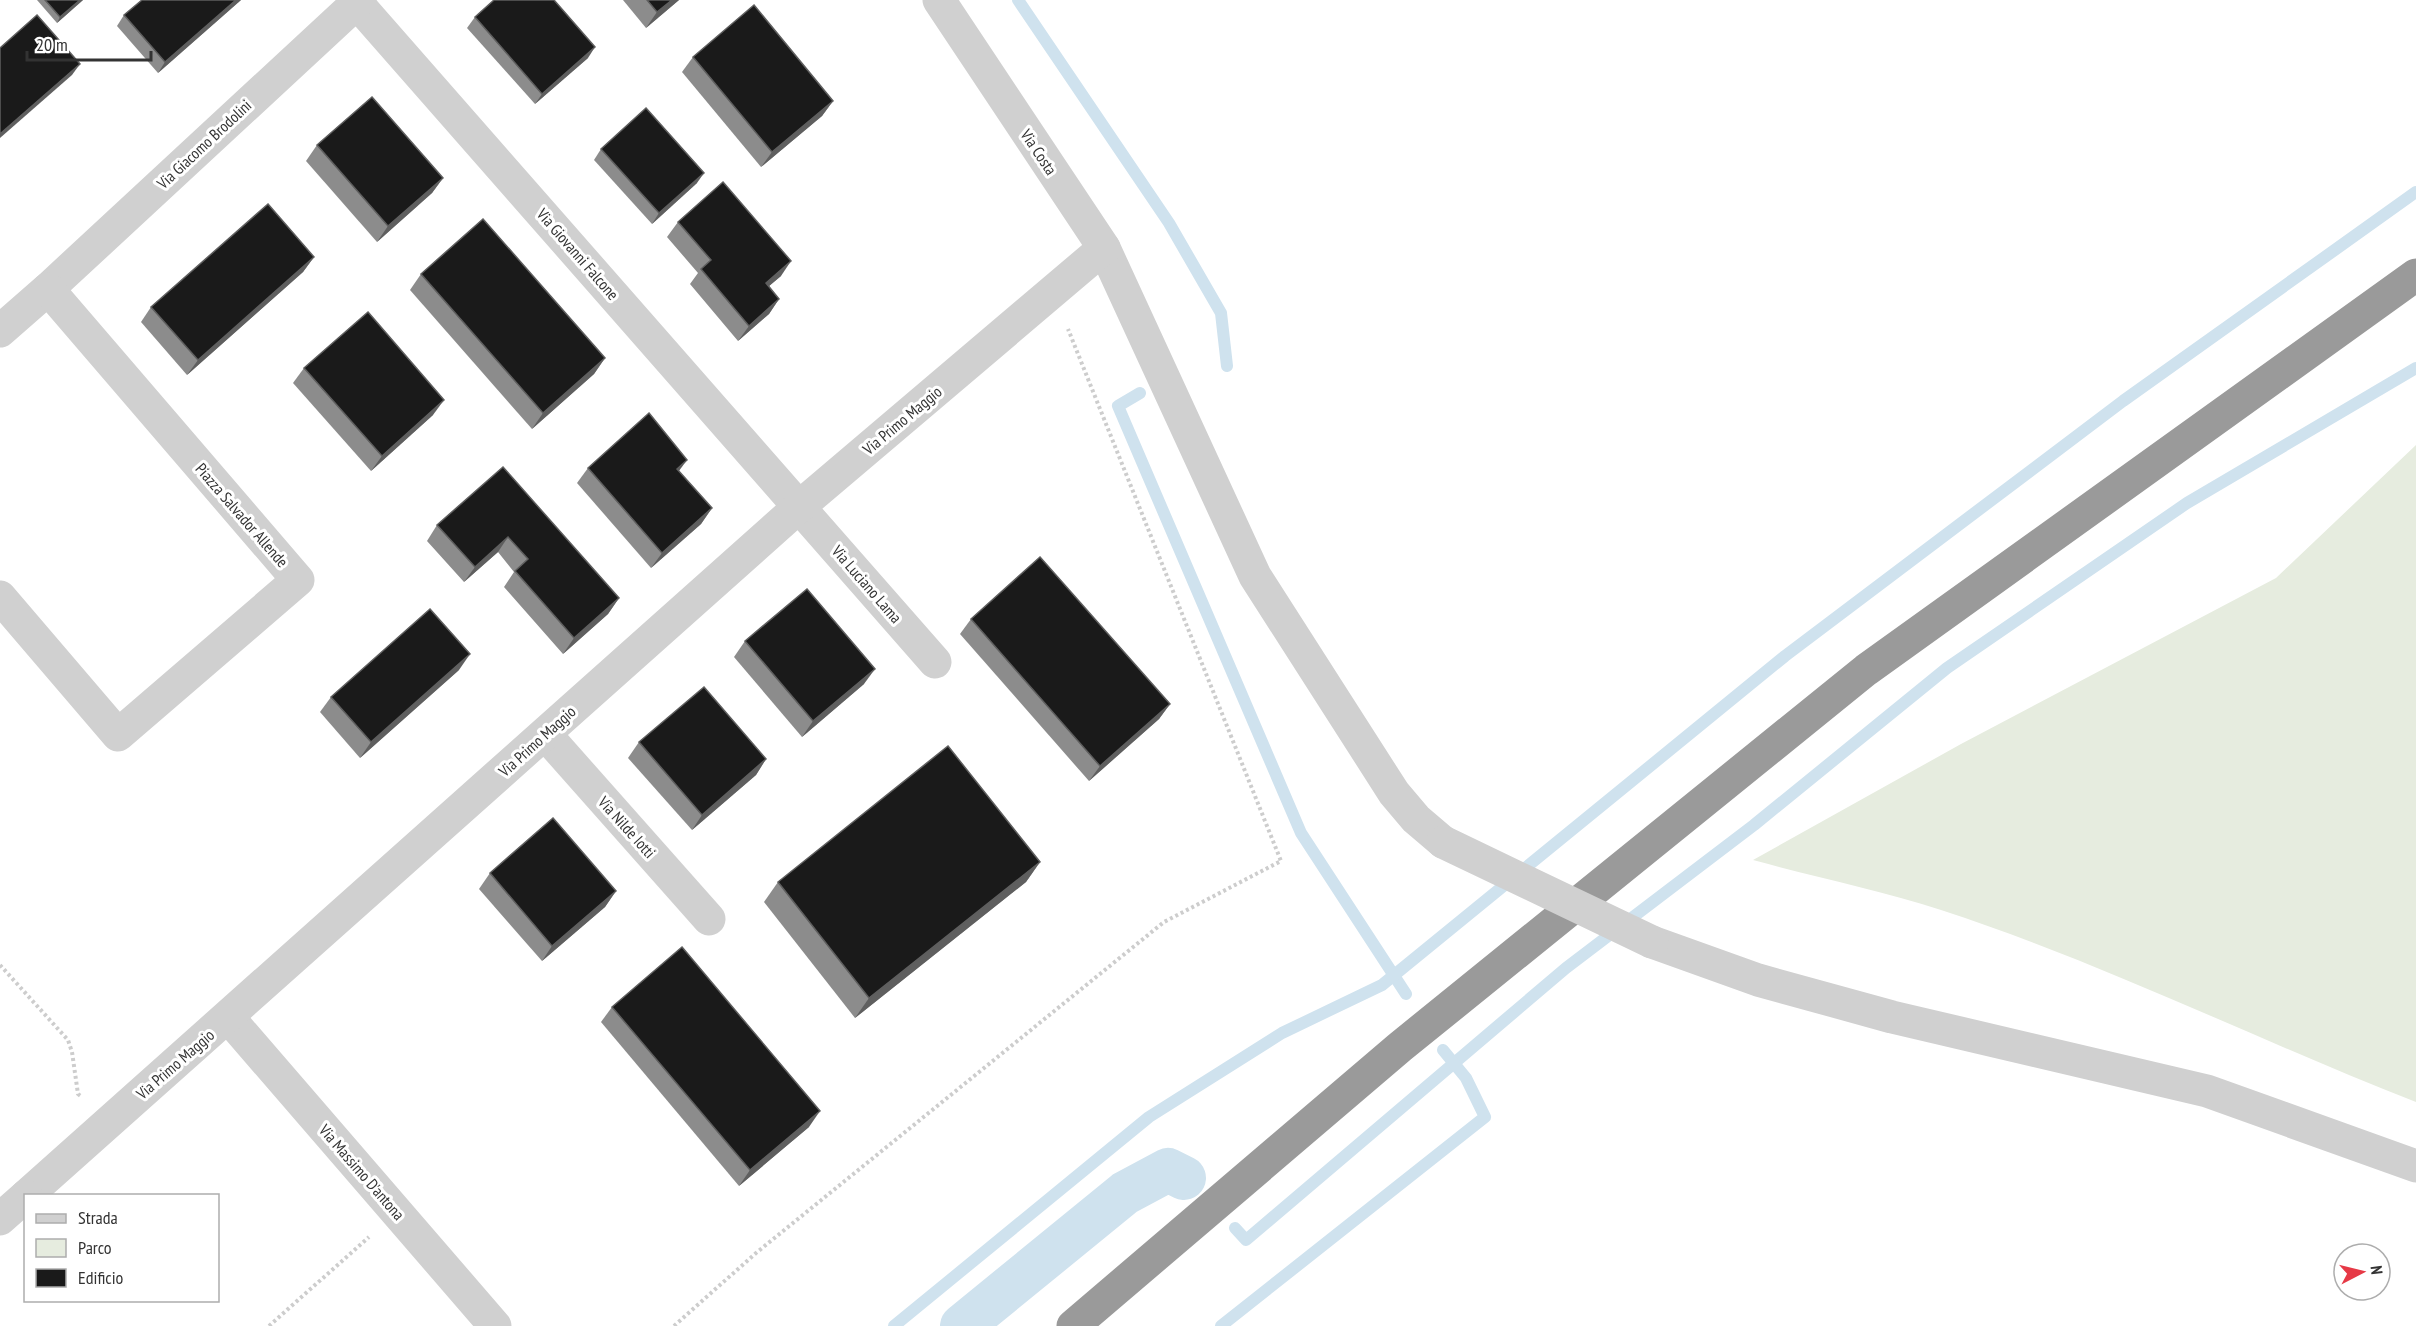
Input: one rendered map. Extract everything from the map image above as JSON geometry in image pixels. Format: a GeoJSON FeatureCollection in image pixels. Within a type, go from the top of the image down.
{"type":"FeatureCollection","features":[{"type":"Feature","properties":{"kind":"highway"},"geometry":{"type":"LineString","coordinates":[[1073,1326],[1400,1047],[1866,670],[2416,275]]}},
{"type":"Feature","properties":{"kind":"street","name":"Via Costa"},"geometry":{"type":"LineString","coordinates":[[939,0],[1104,248],[1255,576],[1394,794],[1416,819],[1443,842],[1652,942],[1758,980],[1892,1017],[2206,1091],[2416,1166]]}},
{"type":"Feature","properties":{"kind":"street","name":"Via Giacomo Brodolini"},"geometry":{"type":"LineString","coordinates":[[48,289],[358,1]]}},
{"type":"Feature","properties":{"kind":"street","name":"Via Giovanni Falcone"},"geometry":{"type":"LineString","coordinates":[[358,1],[800,506]]}},
{"type":"Feature","properties":{"kind":"street"},"geometry":{"type":"LineString","coordinates":[[1054,292],[1104,248]]}},
{"type":"Feature","properties":{"kind":"street"},"geometry":{"type":"LineString","coordinates":[[0,331],[48,289]]}},
{"type":"Feature","properties":{"kind":"street","name":"Piazza Salvador Allende"},"geometry":{"type":"LineString","coordinates":[[0,597],[118,735],[298,580],[48,289]]}},
{"type":"Feature","properties":{"kind":"street","name":"Via Primo Maggio"},"geometry":{"type":"LineString","coordinates":[[28,1194],[800,506],[1054,292]]}},
{"type":"Feature","properties":{"kind":"street","name":"Via Luciano Lama"},"geometry":{"type":"LineString","coordinates":[[800,506],[935,662]]}},
{"type":"Feature","properties":{"kind":"street","name":"Via Nilde Iotti"},"geometry":{"type":"LineString","coordinates":[[545,734],[709,919]]}},
{"type":"Feature","properties":{"kind":"street","name":"Via Massimo D'antona"},"geometry":{"type":"LineString","coordinates":[[228,1017],[495,1326]]}},
{"type":"Feature","properties":{"kind":"street","name":"Via Primo Maggio"},"geometry":{"type":"LineString","coordinates":[[0,1219],[24,1198]]}},
{"type":"Feature","properties":{"kind":"path"},"geometry":{"type":"LineString","coordinates":[[674,1326],[756,1253],[1164,922],[1281,861],[1054,292]]}},
{"type":"Feature","properties":{"kind":"path"},"geometry":{"type":"LineString","coordinates":[[0,965],[68,1040],[78,1094],[107,1124]]}},
{"type":"Feature","properties":{"kind":"path"},"geometry":{"type":"LineString","coordinates":[[268,1326],[397,1213]]}},
{"type":"Feature","properties":{"kind":"green space"},"geometry":{"type":"Polygon","coordinates":[[[2416,445],[2416,1102],[2121,978],[2002,931],[1895,896],[1753,860],[1961,744],[2276,578],[2416,445]]]}},
{"type":"Feature","properties":{"kind":"building"},"geometry":{"type":"Polygon","coordinates":[[[45,0],[80,0],[60,17],[45,0]]]}},
{"type":"Feature","properties":{"kind":"building"},"geometry":{"type":"Polygon","coordinates":[[[142,0],[236,0],[165,62],[124,15],[142,0]]]}},
{"type":"Feature","properties":{"kind":"building"},"geometry":{"type":"Polygon","coordinates":[[[494,0],[554,0],[595,47],[542,94],[475,17],[494,0]]]}},
{"type":"Feature","properties":{"kind":"building"},"geometry":{"type":"Polygon","coordinates":[[[647,0],[672,0],[657,12],[647,0]]]}},
{"type":"Feature","properties":{"kind":"building"},"geometry":{"type":"Polygon","coordinates":[[[754,5],[833,101],[772,152],[693,57],[754,5]]]}},
{"type":"Feature","properties":{"kind":"building"},"geometry":{"type":"Polygon","coordinates":[[[37,15],[80,64],[0,134],[0,48],[37,15]]]}},
{"type":"Feature","properties":{"kind":"building"},"geometry":{"type":"Polygon","coordinates":[[[372,97],[443,178],[388,226],[317,145],[372,97]]]}},
{"type":"Feature","properties":{"kind":"building"},"geometry":{"type":"Polygon","coordinates":[[[646,108],[704,173],[659,213],[601,149],[646,108]]]}},
{"type":"Feature","properties":{"kind":"building"},"geometry":{"type":"Polygon","coordinates":[[[723,182],[791,261],[766,283],[779,299],[749,326],[701,269],[711,260],[678,222],[723,182]]]}},
{"type":"Feature","properties":{"kind":"building"},"geometry":{"type":"Polygon","coordinates":[[[268,204],[314,257],[198,360],[151,307],[268,204]]]}},
{"type":"Feature","properties":{"kind":"building"},"geometry":{"type":"Polygon","coordinates":[[[483,219],[605,358],[543,413],[421,274],[483,219]]]}},
{"type":"Feature","properties":{"kind":"building"},"geometry":{"type":"Polygon","coordinates":[[[368,312],[444,400],[382,456],[304,368],[368,312]]]}},
{"type":"Feature","properties":{"kind":"building"},"geometry":{"type":"Polygon","coordinates":[[[649,413],[687,460],[677,469],[712,508],[662,553],[588,468],[649,413]]]}},
{"type":"Feature","properties":{"kind":"building"},"geometry":{"type":"Polygon","coordinates":[[[503,467],[619,598],[574,638],[515,571],[528,559],[508,537],[475,567],[437,525],[503,467]]]}},
{"type":"Feature","properties":{"kind":"building"},"geometry":{"type":"Polygon","coordinates":[[[1040,557],[1170,704],[1100,766],[971,619],[1040,557]]]}},
{"type":"Feature","properties":{"kind":"building"},"geometry":{"type":"Polygon","coordinates":[[[807,589],[875,669],[813,721],[745,641],[807,589]]]}},
{"type":"Feature","properties":{"kind":"building"},"geometry":{"type":"Polygon","coordinates":[[[430,609],[470,654],[371,742],[331,697],[430,609]]]}},
{"type":"Feature","properties":{"kind":"building"},"geometry":{"type":"Polygon","coordinates":[[[704,687],[766,759],[702,815],[639,742],[704,687]]]}},
{"type":"Feature","properties":{"kind":"building"},"geometry":{"type":"Polygon","coordinates":[[[948,746],[1040,862],[869,998],[778,882],[948,746]]]}},
{"type":"Feature","properties":{"kind":"building"},"geometry":{"type":"Polygon","coordinates":[[[553,818],[616,891],[552,946],[490,873],[553,818]]]}},
{"type":"Feature","properties":{"kind":"building"},"geometry":{"type":"Polygon","coordinates":[[[682,947],[820,1111],[750,1170],[612,1007],[682,947]]]}},
{"type":"Feature","properties":{"kind":"waterway"},"geometry":{"type":"LineString","coordinates":[[1018,0],[1169,223],[1221,313],[1227,366]]}},
{"type":"Feature","properties":{"kind":"waterway"},"geometry":{"type":"LineString","coordinates":[[894,1326],[1149,1117],[1282,1033],[1382,985],[1785,656],[2123,401],[2416,192]]}},
{"type":"Feature","properties":{"kind":"waterway"},"geometry":{"type":"LineString","coordinates":[[1235,1228],[1246,1240],[1566,968],[1754,825],[1947,668],[2187,503],[2416,368]]}},
{"type":"Feature","properties":{"kind":"waterway"},"geometry":{"type":"LineString","coordinates":[[1140,393],[1118,406],[1301,833],[1406,994]]}},
{"type":"Feature","properties":{"kind":"waterway"},"geometry":{"type":"LineString","coordinates":[[1221,1326],[1485,1117],[1466,1078],[1443,1050]]}},
{"type":"Feature","properties":{"kind":"waterway"},"geometry":{"type":"LineString","coordinates":[[962,1326],[1125,1193],[1168,1170],[1184,1178]]}}]}
